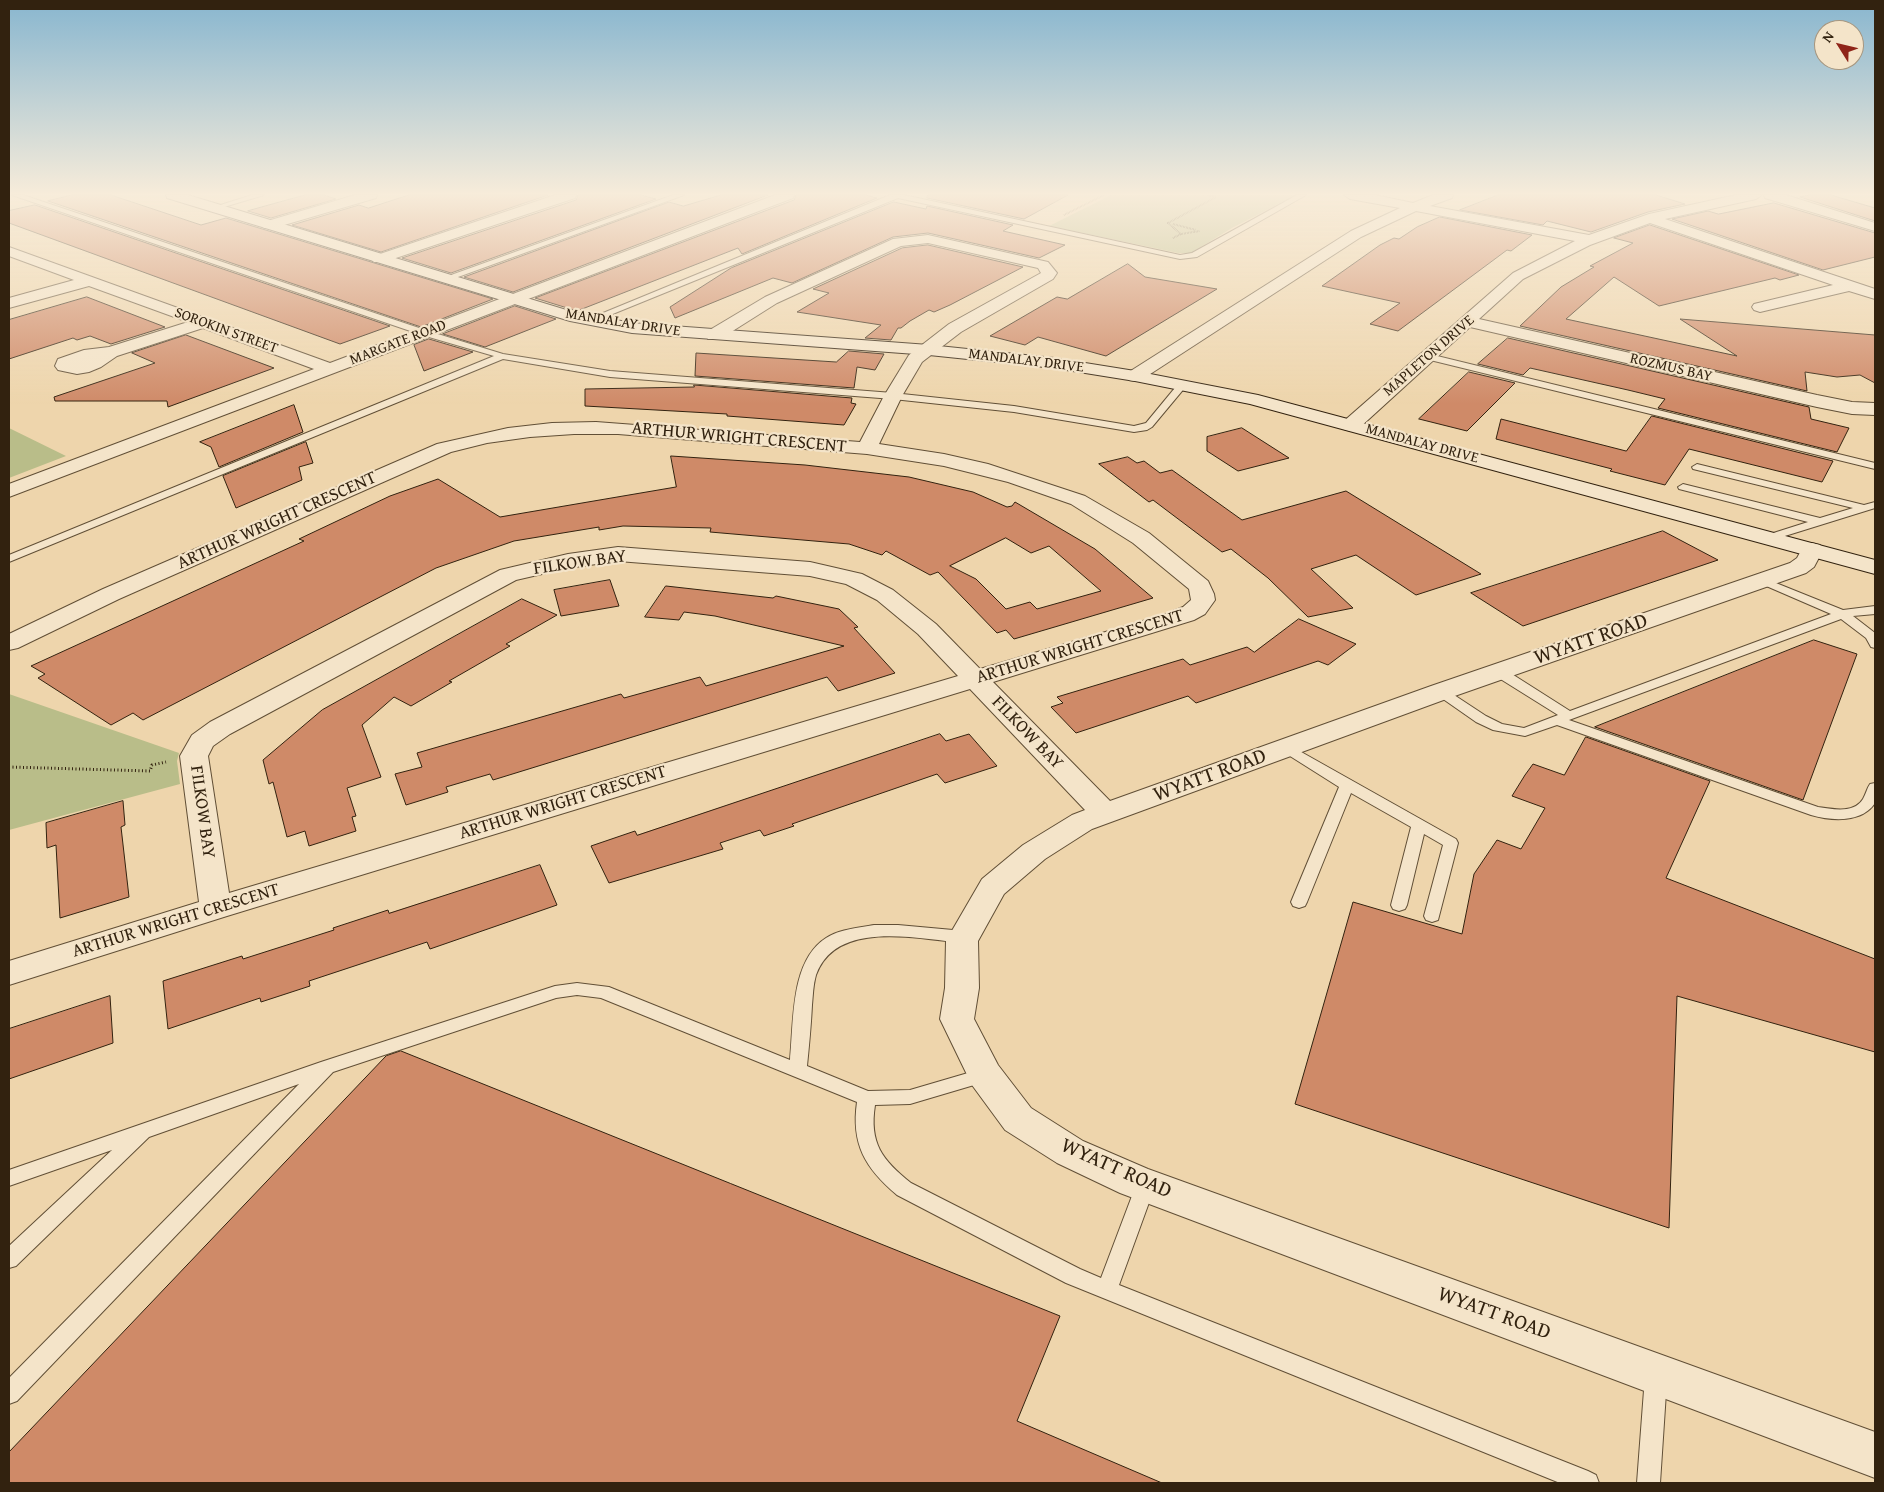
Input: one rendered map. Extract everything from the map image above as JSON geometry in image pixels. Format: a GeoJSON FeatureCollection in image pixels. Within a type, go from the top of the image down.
{"type":"FeatureCollection","features":[{"type":"Feature","properties":{"kind":"street","name":"SOROKIN STREET"},"geometry":{"type":"LineString","coordinates":[[45,265],[331,368]]}},
{"type":"Feature","properties":{"kind":"street","name":"MANDALAY DRIVE"},"geometry":{"type":"LineString","coordinates":[[397,265],[514,300],[590,320],[632,328],[929,350],[1054,364],[1135,376],[1251,399],[1768,538],[1816,536],[1875,567]]}},
{"type":"Feature","properties":{"kind":"street","name":"MARGATE ROAD"},"geometry":{"type":"LineString","coordinates":[[9,491],[607,265]]}},
{"type":"Feature","properties":{"kind":"street"},"geometry":{"type":"LineString","coordinates":[[714,335],[772,300],[849,265]]}},
{"type":"Feature","properties":{"kind":"street"},"geometry":{"type":"LineString","coordinates":[[867,448],[893,396],[915,359],[955,328],[1048,276],[1050,273],[1041,265]]}},
{"type":"Feature","properties":{"kind":"street"},"geometry":{"type":"LineString","coordinates":[[1135,376],[1308,265]]}},
{"type":"Feature","properties":{"kind":"street","name":"MAPLETON DRIVE"},"geometry":{"type":"LineString","coordinates":[[1351,425],[1518,276],[1540,265]]}},
{"type":"Feature","properties":{"kind":"street"},"geometry":{"type":"LineString","coordinates":[[1786,265],[1875,294]]}},
{"type":"Feature","properties":{"kind":"street"},"geometry":{"type":"LineString","coordinates":[[9,304],[89,281]]}},
{"type":"Feature","properties":{"kind":"street"},"geometry":{"type":"LineString","coordinates":[[1760,307],[1849,286]]}},
{"type":"Feature","properties":{"kind":"street"},"geometry":{"type":"LineString","coordinates":[[112,352],[202,322]]}},
{"type":"Feature","properties":{"kind":"street","name":"ROZMUS BAY"},"geometry":{"type":"LineString","coordinates":[[1468,322],[1817,401],[1852,408],[1875,409]]}},
{"type":"Feature","properties":{"kind":"street","name":"ARTHUR WRIGHT CRESCENT"},"geometry":{"type":"LineString","coordinates":[[9,643],[111,594],[409,462],[466,441],[521,431],[584,427],[618,428],[867,448],[981,468],[1078,500],[1140,538],[1200,586],[1204,596],[1203,603],[1194,611],[1172,620],[216,908],[9,973]]}},
{"type":"Feature","properties":{"kind":"street","name":"WYATT ROAD"},"geometry":{"type":"LineString","coordinates":[[1816,536],[1806,562],[1798,568],[1440,692],[1082,822],[1034,852],[993,887],[962,941],[962,988],[957,1019],[984,1075],[1018,1118],[1070,1152],[1145,1186],[1875,1455]]}},
{"type":"Feature","properties":{"kind":"street","name":"FILKOW BAY"},"geometry":{"type":"LineString","coordinates":[[216,908],[194,756],[202,741],[220,728],[508,575],[568,561],[618,554],[810,569],[854,579],[885,595],[927,629],[1105,814]]}},
{"type":"Feature","properties":{"kind":"lane"},"geometry":{"type":"LineString","coordinates":[[220,265],[425,333],[502,356],[610,374],[893,396],[1014,409],[1134,429],[1150,425],[1182,385]]}},
{"type":"Feature","properties":{"kind":"lane"},"geometry":{"type":"LineString","coordinates":[[444,279],[485,265]]}},
{"type":"Feature","properties":{"kind":"lane"},"geometry":{"type":"LineString","coordinates":[[590,320],[726,265]]}},
{"type":"Feature","properties":{"kind":"lane"},"geometry":{"type":"LineString","coordinates":[[9,560],[502,356]]}},
{"type":"Feature","properties":{"kind":"lane"},"geometry":{"type":"LineString","coordinates":[[1429,357],[1875,466]]}},
{"type":"Feature","properties":{"kind":"lane"},"geometry":{"type":"LineString","coordinates":[[1697,467],[1870,506]]}},
{"type":"Feature","properties":{"kind":"lane"},"geometry":{"type":"LineString","coordinates":[[1683,487],[1816,536]]}},
{"type":"Feature","properties":{"kind":"lane"},"geometry":{"type":"LineString","coordinates":[[1768,538],[1816,536],[1870,506]]}},
{"type":"Feature","properties":{"kind":"lane"},"geometry":{"type":"LineString","coordinates":[[1761,580],[1842,614],[1871,636],[1875,644]]}},
{"type":"Feature","properties":{"kind":"lane"},"geometry":{"type":"LineString","coordinates":[[1440,692],[1481,719],[1498,727],[1525,732],[1842,614],[1875,610]]}},
{"type":"Feature","properties":{"kind":"lane"},"geometry":{"type":"LineString","coordinates":[[1499,672],[1561,718],[1816,812],[1842,815],[1857,812],[1872,799],[1875,787]]}},
{"type":"Feature","properties":{"kind":"lane"},"geometry":{"type":"LineString","coordinates":[[1287,748],[1347,785],[1451,842],[1432,916]]}},
{"type":"Feature","properties":{"kind":"lane"},"geometry":{"type":"LineString","coordinates":[[1299,902],[1347,785]]}},
{"type":"Feature","properties":{"kind":"lane"},"geometry":{"type":"LineString","coordinates":[[1399,905],[1419,825]]}},
{"type":"Feature","properties":{"kind":"lane"},"geometry":{"type":"LineString","coordinates":[[798,1070],[808,974],[817,954],[830,943],[850,934],[870,930],[964,937]]}},
{"type":"Feature","properties":{"kind":"lane"},"geometry":{"type":"LineString","coordinates":[[9,1178],[327,1067],[555,992],[577,989],[603,992],[867,1098],[910,1098],[984,1075]]}},
{"type":"Feature","properties":{"kind":"lane"},"geometry":{"type":"LineString","coordinates":[[9,1393],[327,1067]]}},
{"type":"Feature","properties":{"kind":"lane"},"geometry":{"type":"LineString","coordinates":[[867,1098],[864,1130],[872,1154],[884,1174],[904,1189],[1073,1276],[1588,1483]]}},
{"type":"Feature","properties":{"kind":"lane"},"geometry":{"type":"LineString","coordinates":[[9,1259],[146,1130]]}},
{"type":"Feature","properties":{"kind":"lane"},"geometry":{"type":"LineString","coordinates":[[1107,1290],[1145,1186]]}},
{"type":"Feature","properties":{"kind":"lane"},"geometry":{"type":"LineString","coordinates":[[1648,1483],[1656,1374]]}},
{"type":"Feature","properties":{"kind":"path"},"geometry":{"type":"LineString","coordinates":[[9,767],[150,771],[152,765],[194,756]]}},
{"type":"Feature","properties":{"kind":"green space"},"geometry":{"type":"Polygon","coordinates":[[[9,428],[66,456],[9,478],[9,428]]]}},
{"type":"Feature","properties":{"kind":"green space"},"geometry":{"type":"Polygon","coordinates":[[[9,694],[179,753],[177,761],[180,784],[9,830],[9,694]]]}},
{"type":"Feature","properties":{"kind":"building"},"geometry":{"type":"Polygon","coordinates":[[[123,265],[210,265],[390,326],[340,344],[123,265]]]}},
{"type":"Feature","properties":{"kind":"building"},"geometry":{"type":"Polygon","coordinates":[[[236,265],[380,265],[493,299],[421,327],[236,265]]]}},
{"type":"Feature","properties":{"kind":"building"},"geometry":{"type":"Polygon","coordinates":[[[424,265],[474,265],[451,273],[424,265]]]}},
{"type":"Feature","properties":{"kind":"building"},"geometry":{"type":"Polygon","coordinates":[[[498,265],[585,265],[513,292],[464,277],[498,265]]]}},
{"type":"Feature","properties":{"kind":"building"},"geometry":{"type":"Polygon","coordinates":[[[623,265],[696,265],[577,311],[535,298],[623,265]]]}},
{"type":"Feature","properties":{"kind":"building"},"geometry":{"type":"Polygon","coordinates":[[[739,265],[832,265],[792,283],[773,278],[675,318],[670,307],[739,265]]]}},
{"type":"Feature","properties":{"kind":"building"},"geometry":{"type":"Polygon","coordinates":[[[866,265],[1013,265],[1023,267],[950,305],[934,312],[929,310],[901,328],[898,328],[891,340],[865,338],[881,325],[797,312],[829,293],[813,289],[866,265]]]}},
{"type":"Feature","properties":{"kind":"building"},"geometry":{"type":"Polygon","coordinates":[[[1127,265],[1145,277],[1217,289],[1106,356],[1038,337],[1025,345],[990,336],[1057,297],[1067,299],[1127,265]]]}},
{"type":"Feature","properties":{"kind":"building"},"geometry":{"type":"Polygon","coordinates":[[[1352,265],[1487,265],[1398,331],[1370,324],[1400,303],[1322,286],[1352,265]]]}},
{"type":"Feature","properties":{"kind":"building"},"geometry":{"type":"Polygon","coordinates":[[[1768,265],[1799,275],[1780,280],[1775,278],[1659,306],[1614,277],[1566,319],[1737,356],[1680,319],[1875,335],[1875,383],[1860,375],[1837,377],[1805,372],[1807,391],[1520,326],[1561,287],[1594,267],[1590,266],[1768,265]]]}},
{"type":"Feature","properties":{"kind":"building"},"geometry":{"type":"Polygon","coordinates":[[[1807,265],[1844,265],[1823,270],[1807,265]]]}},
{"type":"Feature","properties":{"kind":"building"},"geometry":{"type":"Polygon","coordinates":[[[87,297],[165,327],[111,344],[90,336],[77,340],[73,338],[9,359],[9,320],[87,297]]]}},
{"type":"Feature","properties":{"kind":"building"},"geometry":{"type":"Polygon","coordinates":[[[515,306],[556,319],[485,347],[443,334],[515,306]]]}},
{"type":"Feature","properties":{"kind":"building"},"geometry":{"type":"Polygon","coordinates":[[[186,335],[274,368],[168,407],[167,401],[55,401],[54,397],[155,363],[132,353],[186,335]]]}},
{"type":"Feature","properties":{"kind":"building"},"geometry":{"type":"Polygon","coordinates":[[[1508,338],[1809,407],[1811,419],[1849,428],[1837,452],[1658,408],[1665,399],[1530,368],[1523,375],[1478,364],[1508,338]]]}},
{"type":"Feature","properties":{"kind":"building"},"geometry":{"type":"Polygon","coordinates":[[[429,339],[473,352],[424,371],[414,345],[429,339]]]}},
{"type":"Feature","properties":{"kind":"building"},"geometry":{"type":"Polygon","coordinates":[[[849,351],[884,354],[875,370],[857,367],[854,388],[695,376],[696,353],[836,362],[849,351]]]}},
{"type":"Feature","properties":{"kind":"building"},"geometry":{"type":"Polygon","coordinates":[[[1469,372],[1515,383],[1467,431],[1419,419],[1469,372]]]}},
{"type":"Feature","properties":{"kind":"building"},"geometry":{"type":"Polygon","coordinates":[[[694,385],[852,398],[851,403],[856,404],[844,425],[727,416],[727,414],[585,406],[585,389],[694,387],[694,385]]]}},
{"type":"Feature","properties":{"kind":"building"},"geometry":{"type":"Polygon","coordinates":[[[294,405],[303,432],[219,467],[211,447],[200,442],[294,405]]]}},
{"type":"Feature","properties":{"kind":"building"},"geometry":{"type":"Polygon","coordinates":[[[1652,416],[1833,461],[1822,482],[1689,449],[1665,485],[1610,471],[1612,469],[1496,439],[1501,419],[1626,451],[1652,416]]]}},
{"type":"Feature","properties":{"kind":"building"},"geometry":{"type":"Polygon","coordinates":[[[1242,428],[1289,458],[1238,471],[1207,451],[1207,437],[1242,428]]]}},
{"type":"Feature","properties":{"kind":"building"},"geometry":{"type":"Polygon","coordinates":[[[306,442],[313,463],[299,467],[302,480],[236,508],[223,476],[306,442]]]}},
{"type":"Feature","properties":{"kind":"building"},"geometry":{"type":"Polygon","coordinates":[[[671,456],[805,465],[909,477],[973,492],[1007,507],[1012,506],[1015,502],[1095,549],[1153,598],[1014,639],[1006,630],[997,633],[938,572],[930,575],[886,551],[882,555],[849,544],[710,532],[711,528],[623,526],[599,530],[599,527],[514,541],[436,568],[143,720],[133,713],[111,725],[38,678],[45,674],[31,666],[304,541],[299,539],[390,496],[438,479],[500,517],[676,487],[671,456]],[[1006,538],[950,566],[976,579],[1006,609],[1030,602],[1037,609],[1101,591],[1049,546],[1031,553],[1006,538]]]}},
{"type":"Feature","properties":{"kind":"building"},"geometry":{"type":"Polygon","coordinates":[[[1128,457],[1137,463],[1144,461],[1160,473],[1172,470],[1242,520],[1346,491],[1481,574],[1416,595],[1356,555],[1311,569],[1353,608],[1308,617],[1268,578],[1231,549],[1222,552],[1153,500],[1149,502],[1099,464],[1128,457]]]}},
{"type":"Feature","properties":{"kind":"building"},"geometry":{"type":"Polygon","coordinates":[[[1663,531],[1718,560],[1523,626],[1471,593],[1663,531]]]}},
{"type":"Feature","properties":{"kind":"building"},"geometry":{"type":"Polygon","coordinates":[[[610,580],[619,606],[561,616],[554,590],[610,580]]]}},
{"type":"Feature","properties":{"kind":"building"},"geometry":{"type":"Polygon","coordinates":[[[666,586],[773,598],[776,596],[839,609],[858,627],[854,628],[895,673],[838,691],[827,677],[493,780],[490,774],[446,787],[448,792],[406,805],[395,774],[422,767],[417,753],[621,694],[624,698],[700,677],[706,686],[844,646],[715,616],[684,612],[679,620],[645,617],[666,586]]]}},
{"type":"Feature","properties":{"kind":"building"},"geometry":{"type":"Polygon","coordinates":[[[522,599],[557,615],[506,644],[510,646],[449,681],[452,682],[411,706],[394,697],[362,725],[381,777],[347,788],[356,816],[352,817],[356,831],[309,846],[305,831],[287,837],[273,782],[269,784],[263,760],[322,710],[522,599]]]}},
{"type":"Feature","properties":{"kind":"building"},"geometry":{"type":"Polygon","coordinates":[[[1299,619],[1356,644],[1328,665],[1318,661],[1196,703],[1188,696],[1076,733],[1051,707],[1063,703],[1057,697],[1183,659],[1190,665],[1247,647],[1254,652],[1299,619]]]}},
{"type":"Feature","properties":{"kind":"building"},"geometry":{"type":"Polygon","coordinates":[[[1814,640],[1857,654],[1803,800],[1595,727],[1814,640]]]}},
{"type":"Feature","properties":{"kind":"building"},"geometry":{"type":"Polygon","coordinates":[[[940,734],[946,741],[969,734],[997,766],[945,783],[937,774],[792,824],[794,826],[764,836],[760,830],[720,843],[723,849],[609,883],[591,846],[635,831],[637,835],[940,734]]]}},
{"type":"Feature","properties":{"kind":"building"},"geometry":{"type":"Polygon","coordinates":[[[1586,737],[1710,781],[1666,878],[1875,959],[1875,1052],[1677,996],[1669,1228],[1295,1104],[1353,902],[1462,934],[1474,874],[1497,840],[1521,849],[1545,808],[1512,796],[1525,775],[1533,764],[1564,775],[1586,737]]]}},
{"type":"Feature","properties":{"kind":"building"},"geometry":{"type":"Polygon","coordinates":[[[123,801],[125,825],[121,827],[129,897],[60,918],[56,845],[47,848],[46,823],[123,801]]]}},
{"type":"Feature","properties":{"kind":"building"},"geometry":{"type":"Polygon","coordinates":[[[540,865],[557,905],[430,949],[427,942],[309,981],[310,986],[261,1002],[260,998],[168,1029],[163,981],[242,956],[243,959],[334,930],[333,928],[388,910],[389,913],[540,865]]]}},
{"type":"Feature","properties":{"kind":"building"},"geometry":{"type":"Polygon","coordinates":[[[110,996],[113,1043],[9,1079],[9,1029],[110,996]]]}},
{"type":"Feature","properties":{"kind":"building"},"geometry":{"type":"Polygon","coordinates":[[[401,1051],[1060,1316],[1017,1421],[1162,1483],[9,1483],[9,1452],[386,1056],[401,1051]]]}}]}
